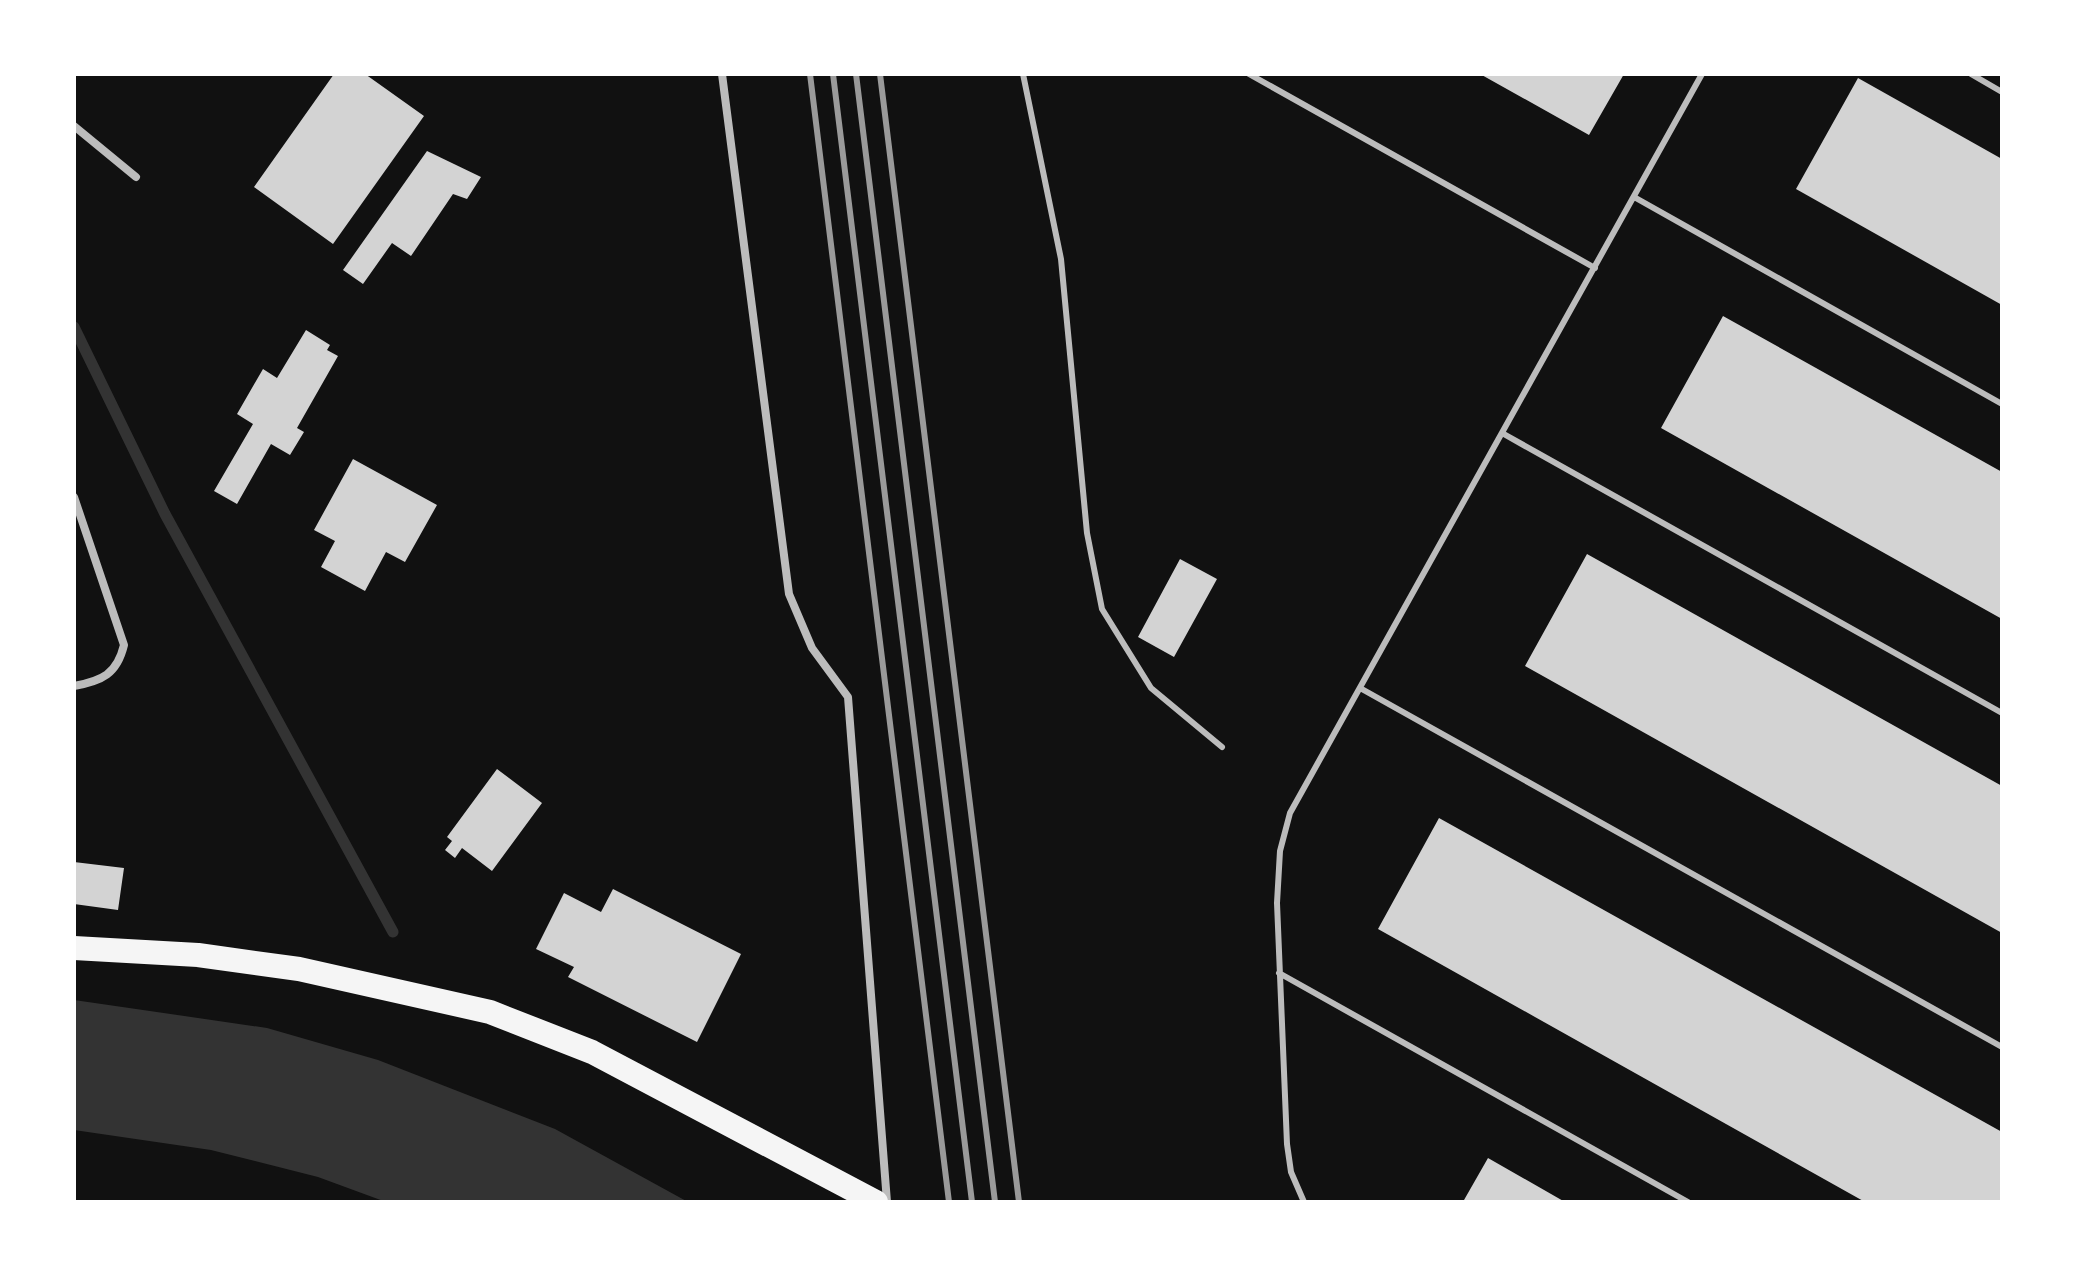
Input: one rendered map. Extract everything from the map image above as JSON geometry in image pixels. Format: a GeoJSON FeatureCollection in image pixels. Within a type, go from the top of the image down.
{"type":"FeatureCollection","features":[{"type":"Feature","properties":{"kind":"highway"},"geometry":{"type":"LineString","coordinates":[[74,948],[198,955],[299,969],[490,1012],[592,1052],[876,1202]]}},
{"type":"Feature","properties":{"kind":"street"},"geometry":{"type":"LineString","coordinates":[[722,74],[789,594],[812,648],[848,697],[887,1202]]}},
{"type":"Feature","properties":{"kind":"street"},"geometry":{"type":"LineString","coordinates":[[74,126],[136,177]]}},
{"type":"Feature","properties":{"kind":"street"},"geometry":{"type":"LineString","coordinates":[[74,497],[124,645],[115,669],[105,678],[74,686]]}},
{"type":"Feature","properties":{"kind":"lane"},"geometry":{"type":"LineString","coordinates":[[1023,74],[1061,259],[1087,533],[1102,609],[1151,688],[1222,747]]}},
{"type":"Feature","properties":{"kind":"lane"},"geometry":{"type":"LineString","coordinates":[[1249,74],[1595,268]]}},
{"type":"Feature","properties":{"kind":"lane"},"geometry":{"type":"LineString","coordinates":[[1304,1202],[1291,1172],[1287,1144],[1279,973],[1278,873],[1290,813],[1702,74]]}},
{"type":"Feature","properties":{"kind":"lane"},"geometry":{"type":"LineString","coordinates":[[1971,74],[2002,92]]}},
{"type":"Feature","properties":{"kind":"lane"},"geometry":{"type":"LineString","coordinates":[[1634,197],[2002,404]]}},
{"type":"Feature","properties":{"kind":"lane"},"geometry":{"type":"LineString","coordinates":[[1502,433],[2002,713]]}},
{"type":"Feature","properties":{"kind":"lane"},"geometry":{"type":"LineString","coordinates":[[1360,688],[2002,1047]]}},
{"type":"Feature","properties":{"kind":"lane"},"geometry":{"type":"LineString","coordinates":[[1279,973],[1688,1202]]}},
{"type":"Feature","properties":{"kind":"shaded area"},"geometry":{"type":"Polygon","coordinates":[[[74,1000],[267,1028],[378,1060],[555,1129],[688,1202],[386,1202],[318,1177],[211,1150],[74,1130],[74,1000]]]}},
{"type":"Feature","properties":{"kind":"building"},"geometry":{"type":"Polygon","coordinates":[[[334,74],[365,74],[424,116],[333,244],[254,187],[334,74]]]}},
{"type":"Feature","properties":{"kind":"building"},"geometry":{"type":"Polygon","coordinates":[[[1480,74],[1624,74],[1589,135],[1480,74]]]}},
{"type":"Feature","properties":{"kind":"building"},"geometry":{"type":"Polygon","coordinates":[[[1858,78],[2002,159],[2002,305],[1796,189],[1858,78]]]}},
{"type":"Feature","properties":{"kind":"building"},"geometry":{"type":"Polygon","coordinates":[[[427,151],[481,177],[467,199],[453,194],[411,256],[392,243],[363,284],[343,270],[427,151]]]}},
{"type":"Feature","properties":{"kind":"building"},"geometry":{"type":"Polygon","coordinates":[[[1723,316],[2002,472],[2002,619],[1661,428],[1723,316]]]}},
{"type":"Feature","properties":{"kind":"building"},"geometry":{"type":"Polygon","coordinates":[[[306,330],[330,345],[327,350],[338,356],[297,428],[304,432],[290,455],[271,444],[237,504],[214,491],[253,424],[237,414],[263,369],[277,378],[306,330]]]}},
{"type":"Feature","properties":{"kind":"building"},"geometry":{"type":"Polygon","coordinates":[[[353,459],[437,505],[405,562],[386,552],[365,591],[321,567],[335,541],[314,530],[353,459]]]}},
{"type":"Feature","properties":{"kind":"building"},"geometry":{"type":"Polygon","coordinates":[[[1587,554],[2002,786],[2002,933],[1525,666],[1587,554]]]}},
{"type":"Feature","properties":{"kind":"building"},"geometry":{"type":"Polygon","coordinates":[[[1180,559],[1217,579],[1174,657],[1138,637],[1180,559]]]}},
{"type":"Feature","properties":{"kind":"building"},"geometry":{"type":"Polygon","coordinates":[[[497,769],[542,803],[492,871],[462,848],[455,858],[445,850],[452,841],[447,837],[497,769]]]}},
{"type":"Feature","properties":{"kind":"building"},"geometry":{"type":"Polygon","coordinates":[[[1439,818],[2002,1132],[2002,1202],[1865,1202],[1378,929],[1439,818]]]}},
{"type":"Feature","properties":{"kind":"building"},"geometry":{"type":"Polygon","coordinates":[[[74,862],[124,868],[118,910],[74,904],[74,862]]]}},
{"type":"Feature","properties":{"kind":"building"},"geometry":{"type":"Polygon","coordinates":[[[613,889],[741,954],[697,1042],[568,977],[574,967],[536,949],[564,893],[601,912],[613,889]]]}},
{"type":"Feature","properties":{"kind":"building"},"geometry":{"type":"Polygon","coordinates":[[[1488,1158],[1565,1202],[1464,1200],[1488,1158]]]}},
{"type":"Feature","properties":{"kind":"waterway"},"geometry":{"type":"LineString","coordinates":[[74,327],[165,514],[393,932]]}},
{"type":"Feature","properties":{"kind":"railway"},"geometry":{"type":"LineString","coordinates":[[810,74],[949,1202]]}},
{"type":"Feature","properties":{"kind":"railway"},"geometry":{"type":"LineString","coordinates":[[833,74],[972,1202]]}},
{"type":"Feature","properties":{"kind":"railway"},"geometry":{"type":"LineString","coordinates":[[856,74],[995,1202]]}},
{"type":"Feature","properties":{"kind":"railway"},"geometry":{"type":"LineString","coordinates":[[880,74],[1019,1202]]}}]}
